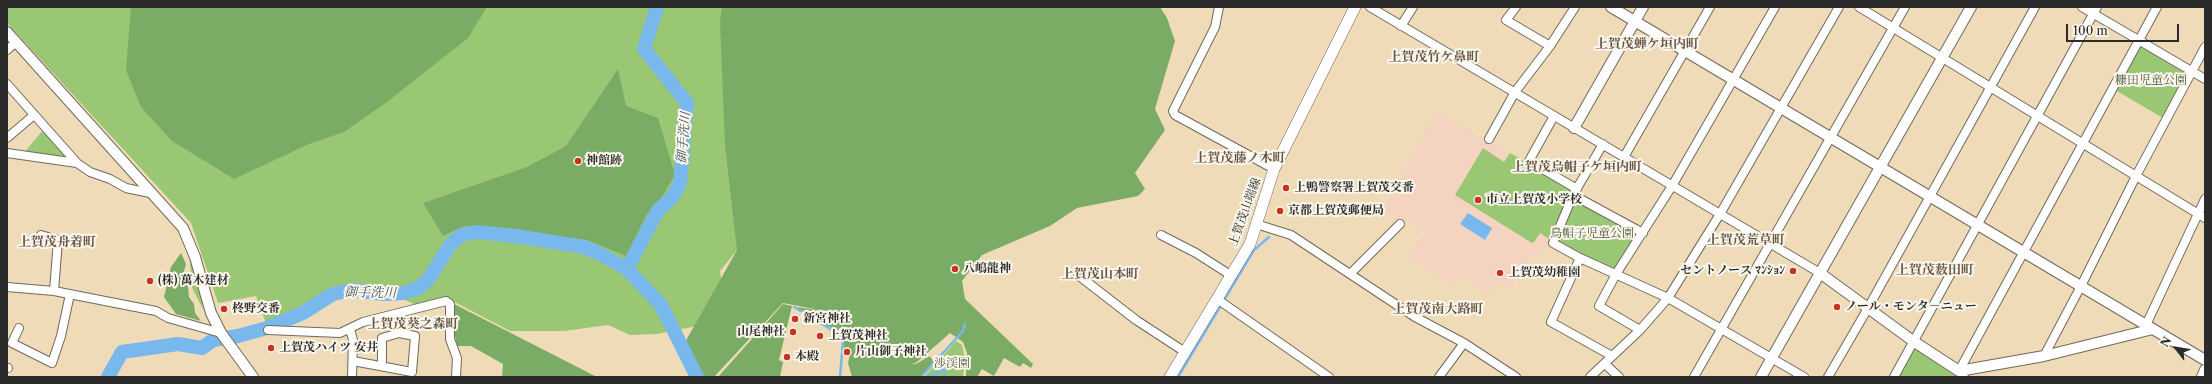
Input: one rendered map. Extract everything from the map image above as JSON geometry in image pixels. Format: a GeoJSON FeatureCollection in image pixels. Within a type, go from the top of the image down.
{"type":"FeatureCollection","features":[{"type":"Feature","properties":{"kind":"main road","name":"上賀茂山端線"},"geometry":{"type":"LineString","coordinates":[[1170,377],[1185,352],[1221,302],[1232,276],[1250,244],[1274,169],[1355,7]]}},
{"type":"Feature","properties":{"kind":"street"},"geometry":{"type":"LineString","coordinates":[[1219,7],[1215,27],[1174,112],[1175,115],[1274,169]]}},
{"type":"Feature","properties":{"kind":"street"},"geometry":{"type":"LineString","coordinates":[[1370,7],[1820,273],[1961,374],[2044,356],[2150,327],[2202,216],[2205,199]]}},
{"type":"Feature","properties":{"kind":"street"},"geometry":{"type":"LineString","coordinates":[[1401,26],[1413,7]]}},
{"type":"Feature","properties":{"kind":"street"},"geometry":{"type":"LineString","coordinates":[[1516,7],[1506,20],[1550,46]]}},
{"type":"Feature","properties":{"kind":"street"},"geometry":{"type":"LineString","coordinates":[[1489,139],[1515,92],[1550,46],[1575,7]]}},
{"type":"Feature","properties":{"kind":"street"},"geometry":{"type":"LineString","coordinates":[[1611,7],[2205,360]]}},
{"type":"Feature","properties":{"kind":"street"},"geometry":{"type":"LineString","coordinates":[[1574,128],[1643,7]]}},
{"type":"Feature","properties":{"kind":"street"},"geometry":{"type":"LineString","coordinates":[[1624,157],[1710,7]]}},
{"type":"Feature","properties":{"kind":"street"},"geometry":{"type":"LineString","coordinates":[[1640,330],[1599,306],[1616,274],[1672,186],[1775,7]]}},
{"type":"Feature","properties":{"kind":"street"},"geometry":{"type":"LineString","coordinates":[[1590,377],[1640,330],[1668,298],[1720,214],[1839,7]]}},
{"type":"Feature","properties":{"kind":"street"},"geometry":{"type":"LineString","coordinates":[[1859,7],[1894,27],[1942,59],[2202,216]]}},
{"type":"Feature","properties":{"kind":"street"},"geometry":{"type":"LineString","coordinates":[[1694,377],[1723,330],[1770,244],[1905,7]]}},
{"type":"Feature","properties":{"kind":"street"},"geometry":{"type":"LineString","coordinates":[[1761,377],[1971,7]]}},
{"type":"Feature","properties":{"kind":"street"},"geometry":{"type":"LineString","coordinates":[[1828,377],[2036,7]]}},
{"type":"Feature","properties":{"kind":"street"},"geometry":{"type":"LineString","coordinates":[[2082,7],[2095,10],[2139,40],[2205,79]]}},
{"type":"Feature","properties":{"kind":"street"},"geometry":{"type":"LineString","coordinates":[[1961,374],[2024,252],[2157,7]]}},
{"type":"Feature","properties":{"kind":"street"},"geometry":{"type":"LineString","coordinates":[[1894,377],[1979,225],[2095,10]]}},
{"type":"Feature","properties":{"kind":"street"},"geometry":{"type":"LineString","coordinates":[[7,32],[150,193],[175,219],[187,235],[211,313],[220,333],[252,377]]}},
{"type":"Feature","properties":{"kind":"street"},"geometry":{"type":"LineString","coordinates":[[7,50],[16,42]]}},
{"type":"Feature","properties":{"kind":"street"},"geometry":{"type":"LineString","coordinates":[[2044,356],[2136,176],[2205,47]]}},
{"type":"Feature","properties":{"kind":"street"},"geometry":{"type":"LineString","coordinates":[[9,90],[34,115],[77,163],[90,172],[110,178],[126,188],[150,193]]}},
{"type":"Feature","properties":{"kind":"street"},"geometry":{"type":"LineString","coordinates":[[7,138],[34,115]]}},
{"type":"Feature","properties":{"kind":"street"},"geometry":{"type":"LineString","coordinates":[[1554,116],[1529,161],[1575,192],[1642,233]]}},
{"type":"Feature","properties":{"kind":"street"},"geometry":{"type":"LineString","coordinates":[[1603,144],[1575,192],[1553,244],[1668,298],[1804,377]]}},
{"type":"Feature","properties":{"kind":"street"},"geometry":{"type":"LineString","coordinates":[[7,153],[77,163]]}},
{"type":"Feature","properties":{"kind":"street"},"geometry":{"type":"LineString","coordinates":[[1256,224],[1291,235],[1415,317],[1464,343],[1516,377]]}},
{"type":"Feature","properties":{"kind":"street"},"geometry":{"type":"LineString","coordinates":[[1350,274],[1400,224]]}},
{"type":"Feature","properties":{"kind":"street"},"geometry":{"type":"LineString","coordinates":[[1160,235],[1196,253],[1232,276]]}},
{"type":"Feature","properties":{"kind":"street"},"geometry":{"type":"LineString","coordinates":[[41,236],[58,240],[54,291]]}},
{"type":"Feature","properties":{"kind":"street"},"geometry":{"type":"LineString","coordinates":[[1580,258],[1551,322],[1612,356]]}},
{"type":"Feature","properties":{"kind":"street"},"geometry":{"type":"LineString","coordinates":[[1078,275],[1136,320],[1185,352]]}},
{"type":"Feature","properties":{"kind":"street"},"geometry":{"type":"LineString","coordinates":[[7,287],[54,291],[156,311],[168,318],[220,333]]}},
{"type":"Feature","properties":{"kind":"street"},"geometry":{"type":"LineString","coordinates":[[20,328],[12,343],[52,362],[61,336],[70,294]]}},
{"type":"Feature","properties":{"kind":"street"},"geometry":{"type":"LineString","coordinates":[[268,330],[340,333],[364,322],[446,301],[450,304],[450,339],[457,358],[456,377]]}},
{"type":"Feature","properties":{"kind":"street"},"geometry":{"type":"LineString","coordinates":[[1221,302],[1329,377]]}},
{"type":"Feature","properties":{"kind":"street"},"geometry":{"type":"LineString","coordinates":[[350,329],[353,340],[352,377]]}},
{"type":"Feature","properties":{"kind":"street"},"geometry":{"type":"LineString","coordinates":[[353,361],[412,372],[415,336],[399,333],[382,338],[382,366]]}},
{"type":"Feature","properties":{"kind":"street"},"geometry":{"type":"LineString","coordinates":[[1439,377],[1464,343]]}},
{"type":"Feature","properties":{"kind":"street"},"geometry":{"type":"LineString","coordinates":[[1605,364],[1619,377]]}},
{"type":"Feature","properties":{"kind":"street"},"geometry":{"type":"LineString","coordinates":[[2202,377],[2205,370]]}},
{"type":"Feature","properties":{"kind":"shaded area","name":"市立上賀茂小学校"},"geometry":{"type":"Polygon","coordinates":[[[1437,112],[1571,188],[1554,238],[1544,249],[1526,263],[1515,280],[1512,289],[1497,283],[1490,295],[1460,275],[1453,285],[1423,269],[1408,258],[1425,232],[1407,218],[1404,223],[1383,208],[1437,112]]]}},
{"type":"Feature","properties":{"kind":"green space"},"geometry":{"type":"Polygon","coordinates":[[[7,7],[736,7],[737,250],[720,271],[724,300],[707,324],[657,334],[630,335],[608,325],[564,331],[510,331],[447,298],[418,306],[385,291],[344,288],[324,295],[300,312],[266,323],[256,296],[218,303],[191,223],[7,23],[7,7]]]}},
{"type":"Feature","properties":{"kind":"green space"},"geometry":{"type":"Polygon","coordinates":[[[131,7],[487,7],[468,38],[387,102],[344,132],[309,144],[234,179],[172,141],[141,107],[126,70],[131,7]]]}},
{"type":"Feature","properties":{"kind":"green space"},"geometry":{"type":"Polygon","coordinates":[[[722,7],[1160,7],[1167,18],[1175,41],[1155,109],[1165,130],[1135,173],[1145,189],[1138,196],[1077,208],[1050,226],[982,255],[962,281],[965,299],[1033,364],[1031,368],[1023,363],[1020,367],[1004,358],[994,376],[982,369],[977,377],[966,377],[967,353],[963,342],[950,333],[917,362],[910,365],[918,363],[929,356],[935,362],[921,377],[852,377],[848,363],[851,349],[844,348],[844,340],[833,329],[796,307],[824,311],[783,303],[714,377],[701,377],[684,344],[737,250],[725,145],[720,21],[722,7]]]}},
{"type":"Feature","properties":{"kind":"green space","name":"糠田児童公園"},"geometry":{"type":"Polygon","coordinates":[[[2142,45],[2188,71],[2163,118],[2117,91],[2116,87],[2139,46],[2142,45]]]}},
{"type":"Feature","properties":{"kind":"green space"},"geometry":{"type":"Polygon","coordinates":[[[618,69],[626,106],[658,118],[675,175],[661,199],[647,214],[626,256],[587,240],[464,226],[443,236],[423,203],[527,167],[566,146],[618,69]]]}},
{"type":"Feature","properties":{"kind":"green space"},"geometry":{"type":"Polygon","coordinates":[[[45,128],[74,160],[22,155],[45,128]]]}},
{"type":"Feature","properties":{"kind":"green space"},"geometry":{"type":"Polygon","coordinates":[[[1483,148],[1504,162],[1510,153],[1571,188],[1572,192],[1553,237],[1549,239],[1540,233],[1532,243],[1455,195],[1483,148]]]}},
{"type":"Feature","properties":{"kind":"green space","name":"鳥帽子児童公園"},"geometry":{"type":"Polygon","coordinates":[[[1575,199],[1638,233],[1615,271],[1558,242],[1575,199]]]}},
{"type":"Feature","properties":{"kind":"green space"},"geometry":{"type":"Polygon","coordinates":[[[181,253],[186,264],[184,271],[187,276],[189,297],[194,304],[195,313],[201,321],[176,314],[164,297],[171,267],[181,253]]]}},
{"type":"Feature","properties":{"kind":"green space"},"geometry":{"type":"Polygon","coordinates":[[[190,260],[202,303],[203,309],[192,288],[190,260]]]}},
{"type":"Feature","properties":{"kind":"green space"},"geometry":{"type":"Polygon","coordinates":[[[454,304],[597,377],[502,377],[503,364],[471,346],[457,346],[454,330],[454,304]]]}},
{"type":"Feature","properties":{"kind":"green space"},"geometry":{"type":"Polygon","coordinates":[[[783,304],[792,306],[779,360],[783,362],[780,377],[718,377],[783,304]]]}},
{"type":"Feature","properties":{"kind":"green space","name":"渉渓園"},"geometry":{"type":"Polygon","coordinates":[[[956,341],[962,345],[965,359],[963,377],[924,377],[956,341]]]}},
{"type":"Feature","properties":{"kind":"green space"},"geometry":{"type":"Polygon","coordinates":[[[1914,349],[1916,349],[1957,377],[1896,377],[1914,349]]]}},
{"type":"Feature","properties":{"kind":"water"},"geometry":{"type":"Polygon","coordinates":[[[1468,213],[1492,228],[1485,240],[1460,224],[1468,213]]]}},
{"type":"Feature","properties":{"kind":"waterway","name":"御手洗川"},"geometry":{"type":"LineString","coordinates":[[627,269],[658,210],[672,198],[680,184],[687,103],[644,49],[657,7]]}},
{"type":"Feature","properties":{"kind":"waterway","name":"御手洗川"},"geometry":{"type":"LineString","coordinates":[[108,377],[122,352],[178,344],[202,348],[213,340],[238,336],[267,328],[303,313],[333,294],[352,290],[384,294],[404,293],[418,288],[428,280],[450,245],[461,235],[475,232],[516,236],[584,247],[627,269],[661,305],[697,377]]}},
{"type":"Feature","properties":{"kind":"waterway"},"geometry":{"type":"LineString","coordinates":[[1178,377],[1254,250],[1269,237]]}},
{"type":"Feature","properties":{"kind":"waterway"},"geometry":{"type":"LineString","coordinates":[[794,307],[832,330],[843,341],[840,377]]}},
{"type":"Feature","properties":{"kind":"waterway"},"geometry":{"type":"LineString","coordinates":[[921,377],[963,331],[965,324]]}},
{"type":"Feature","properties":{"kind":"waterway"},"geometry":{"type":"LineString","coordinates":[[928,377],[943,370],[945,371],[944,377]]}},
{"type":"Feature","properties":{"kind":"place","name":"神館跡"},"geometry":{"type":"Point","coordinates":[578,161]}},
{"type":"Feature","properties":{"kind":"place","name":"上鴨警察署上賀茂交番"},"geometry":{"type":"Point","coordinates":[1286,188]}},
{"type":"Feature","properties":{"kind":"place","name":"市立上賀茂小学校"},"geometry":{"type":"Point","coordinates":[1478,200]}},
{"type":"Feature","properties":{"kind":"place","name":"京都上賀茂郵便局"},"geometry":{"type":"Point","coordinates":[1280,211]}},
{"type":"Feature","properties":{"kind":"place","name":"八嶋龍神"},"geometry":{"type":"Point","coordinates":[955,269]}},
{"type":"Feature","properties":{"kind":"place","name":"セントノース ﾏﾝｼｮﾝ"},"geometry":{"type":"Point","coordinates":[1793,271]}},
{"type":"Feature","properties":{"kind":"place","name":"上賀茂幼稚園"},"geometry":{"type":"Point","coordinates":[1500,273]}},
{"type":"Feature","properties":{"kind":"place","name":"(株) 萬木建材"},"geometry":{"type":"Point","coordinates":[150,281]}},
{"type":"Feature","properties":{"kind":"place","name":"ノール・モンタ－ニュー"},"geometry":{"type":"Point","coordinates":[1837,307]}},
{"type":"Feature","properties":{"kind":"place","name":"柊野交番"},"geometry":{"type":"Point","coordinates":[224,309]}},
{"type":"Feature","properties":{"kind":"place","name":"新宮神社"},"geometry":{"type":"Point","coordinates":[795,319]}},
{"type":"Feature","properties":{"kind":"place","name":"山尾神社"},"geometry":{"type":"Point","coordinates":[793,332]}},
{"type":"Feature","properties":{"kind":"place","name":"上賀茂神社"},"geometry":{"type":"Point","coordinates":[820,336]}},
{"type":"Feature","properties":{"kind":"place","name":"上賀茂ハイツ 安井"},"geometry":{"type":"Point","coordinates":[271,348]}},
{"type":"Feature","properties":{"kind":"place","name":"片山御子神社"},"geometry":{"type":"Point","coordinates":[847,352]}},
{"type":"Feature","properties":{"kind":"place","name":"本殿"},"geometry":{"type":"Point","coordinates":[787,357]}},
{"type":"Feature","properties":{"kind":"district","name":"上賀茂蝉ケ垣内町"},"geometry":{"type":"Point","coordinates":[1647,44]}},
{"type":"Feature","properties":{"kind":"district","name":"上賀茂竹ケ鼻町"},"geometry":{"type":"Point","coordinates":[1434,57]}},
{"type":"Feature","properties":{"kind":"district","name":"上賀茂藤ノ木町"},"geometry":{"type":"Point","coordinates":[1240,158]}},
{"type":"Feature","properties":{"kind":"district","name":"上賀茂烏帽子ケ垣内町"},"geometry":{"type":"Point","coordinates":[1577,167]}},
{"type":"Feature","properties":{"kind":"district","name":"上賀茂荒草町"},"geometry":{"type":"Point","coordinates":[1746,240]}},
{"type":"Feature","properties":{"kind":"district","name":"上賀茂舟着町"},"geometry":{"type":"Point","coordinates":[57,242]}},
{"type":"Feature","properties":{"kind":"district","name":"上賀茂薮田町"},"geometry":{"type":"Point","coordinates":[1935,270]}},
{"type":"Feature","properties":{"kind":"district","name":"上賀茂山本町"},"geometry":{"type":"Point","coordinates":[1100,274]}},
{"type":"Feature","properties":{"kind":"district","name":"上賀茂南大路町"},"geometry":{"type":"Point","coordinates":[1438,309]}},
{"type":"Feature","properties":{"kind":"district","name":"上賀茂葵之森町"},"geometry":{"type":"Point","coordinates":[413,324]}}]}
